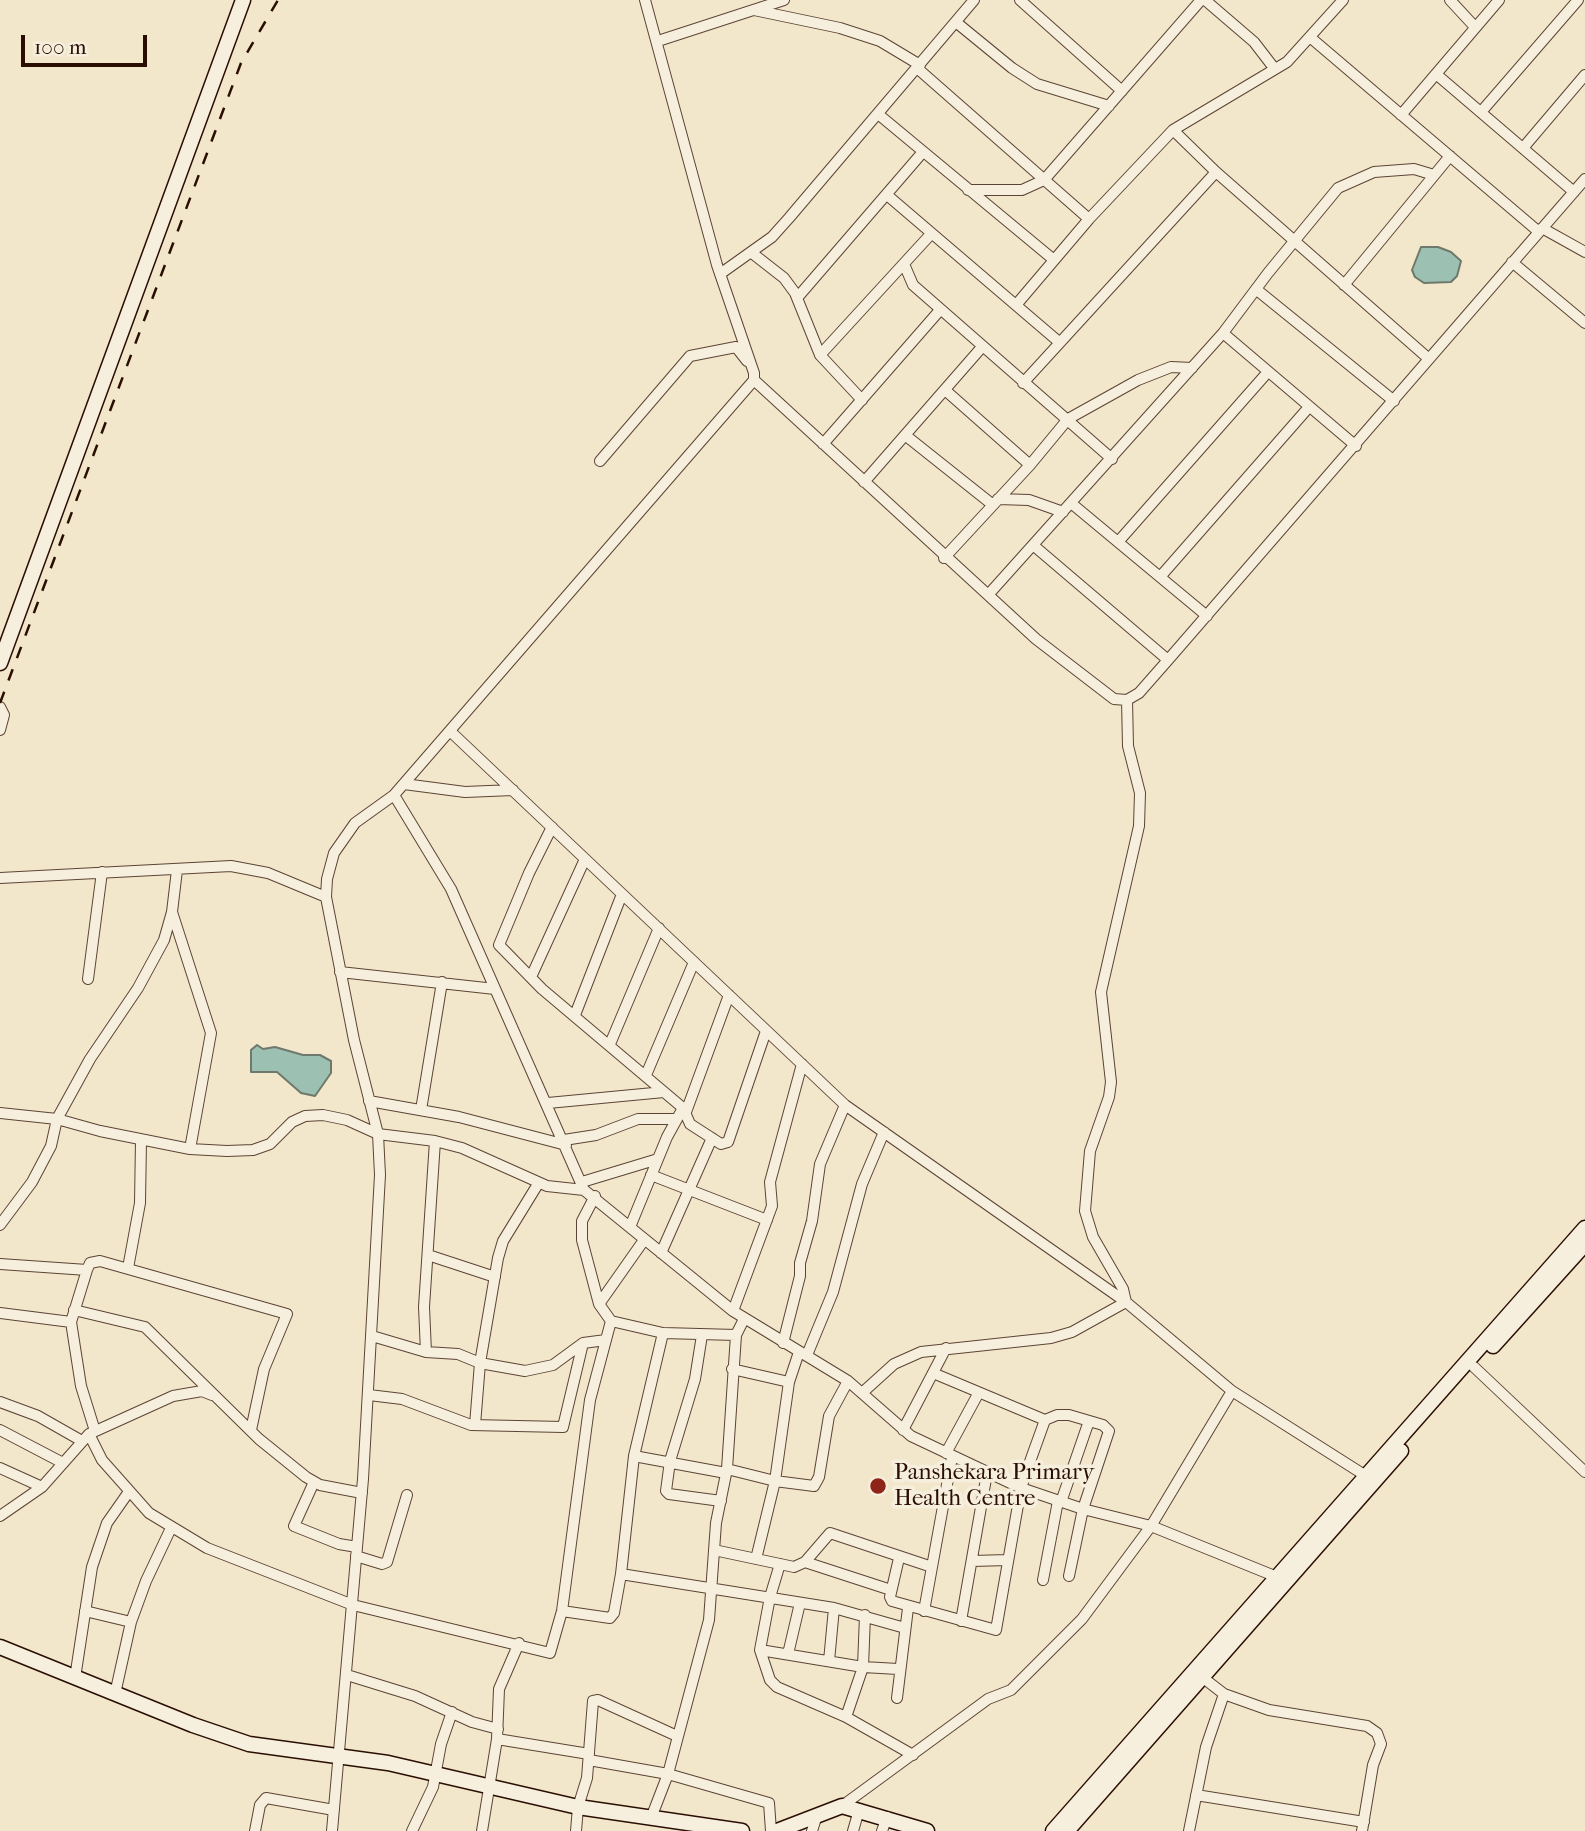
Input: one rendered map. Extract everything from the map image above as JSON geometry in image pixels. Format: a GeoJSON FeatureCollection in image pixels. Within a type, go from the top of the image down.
{"type":"FeatureCollection","features":[{"type":"Feature","properties":{"kind":"street"},"geometry":{"type":"LineString","coordinates":[[0,663],[243,0]]}},
{"type":"Feature","properties":{"kind":"street"},"geometry":{"type":"LineString","coordinates":[[645,0],[720,274],[754,380],[944,558],[1093,685],[1114,699],[1127,700],[1139,693],[1585,179]]}},
{"type":"Feature","properties":{"kind":"street"},"geometry":{"type":"LineString","coordinates":[[658,41],[771,2],[784,0]]}},
{"type":"Feature","properties":{"kind":"street"},"geometry":{"type":"LineString","coordinates":[[720,274],[752,253],[789,218],[974,0]]}},
{"type":"Feature","properties":{"kind":"street"},"geometry":{"type":"LineString","coordinates":[[1020,0],[1122,91]]}},
{"type":"Feature","properties":{"kind":"street"},"geometry":{"type":"LineString","coordinates":[[968,190],[1022,190],[1044,180],[1203,0],[1254,42],[1274,68]]}},
{"type":"Feature","properties":{"kind":"street"},"geometry":{"type":"LineString","coordinates":[[1016,305],[1089,219],[1173,130],[1287,62],[1343,0]]}},
{"type":"Feature","properties":{"kind":"street"},"geometry":{"type":"LineString","coordinates":[[1450,0],[1475,27]]}},
{"type":"Feature","properties":{"kind":"street"},"geometry":{"type":"LineString","coordinates":[[1401,115],[1499,0]]}},
{"type":"Feature","properties":{"kind":"street"},"geometry":{"type":"LineString","coordinates":[[1481,112],[1578,0]]}},
{"type":"Feature","properties":{"kind":"street"},"geometry":{"type":"LineString","coordinates":[[754,10],[840,28],[880,41],[919,67],[1089,219]]}},
{"type":"Feature","properties":{"kind":"street"},"geometry":{"type":"LineString","coordinates":[[957,23],[1012,68],[1037,84],[1109,106]]}},
{"type":"Feature","properties":{"kind":"street"},"geometry":{"type":"LineString","coordinates":[[1311,38],[1540,230],[1585,252]]}},
{"type":"Feature","properties":{"kind":"street"},"geometry":{"type":"LineString","coordinates":[[1436,74],[1574,192]]}},
{"type":"Feature","properties":{"kind":"street"},"geometry":{"type":"LineString","coordinates":[[1523,148],[1585,75]]}},
{"type":"Feature","properties":{"kind":"street"},"geometry":{"type":"LineString","coordinates":[[878,114],[1054,260]]}},
{"type":"Feature","properties":{"kind":"street"},"geometry":{"type":"LineString","coordinates":[[1173,130],[1216,172],[1429,359]]}},
{"type":"Feature","properties":{"kind":"street"},"geometry":{"type":"LineString","coordinates":[[797,298],[922,153]]}},
{"type":"Feature","properties":{"kind":"street"},"geometry":{"type":"LineString","coordinates":[[1344,285],[1450,156]]}},
{"type":"Feature","properties":{"kind":"street"},"geometry":{"type":"LineString","coordinates":[[988,595],[1223,333],[1338,188],[1374,172],[1414,169],[1434,175]]}},
{"type":"Feature","properties":{"kind":"street"},"geometry":{"type":"LineString","coordinates":[[1023,383],[1216,172]]}},
{"type":"Feature","properties":{"kind":"street"},"geometry":{"type":"LineString","coordinates":[[887,195],[1059,342]]}},
{"type":"Feature","properties":{"kind":"street"},"geometry":{"type":"LineString","coordinates":[[820,355],[931,233]]}},
{"type":"Feature","properties":{"kind":"street"},"geometry":{"type":"LineString","coordinates":[[752,253],[784,278],[797,298],[820,355],[862,400]]}},
{"type":"Feature","properties":{"kind":"street"},"geometry":{"type":"LineString","coordinates":[[1512,262],[1585,323]]}},
{"type":"Feature","properties":{"kind":"street"},"geometry":{"type":"LineString","coordinates":[[904,264],[912,285],[1112,459]]}},
{"type":"Feature","properties":{"kind":"street"},"geometry":{"type":"LineString","coordinates":[[1257,290],[1394,401]]}},
{"type":"Feature","properties":{"kind":"street"},"geometry":{"type":"LineString","coordinates":[[823,444],[940,310]]}},
{"type":"Feature","properties":{"kind":"street"},"geometry":{"type":"LineString","coordinates":[[1223,333],[1356,446]]}},
{"type":"Feature","properties":{"kind":"street"},"geometry":{"type":"LineString","coordinates":[[600,461],[691,356],[736,347],[752,368]]}},
{"type":"Feature","properties":{"kind":"street"},"geometry":{"type":"LineString","coordinates":[[864,482],[982,347]]}},
{"type":"Feature","properties":{"kind":"street"},"geometry":{"type":"LineString","coordinates":[[944,558],[1031,465],[1068,419],[1138,380],[1171,367],[1192,368]]}},
{"type":"Feature","properties":{"kind":"street"},"geometry":{"type":"LineString","coordinates":[[1118,542],[1267,373]]}},
{"type":"Feature","properties":{"kind":"street"},"geometry":{"type":"LineString","coordinates":[[332,1831],[341,1755],[362,1493],[379,1217],[377,1134],[326,897],[327,879],[334,853],[355,823],[394,795],[404,784],[754,380]]}},
{"type":"Feature","properties":{"kind":"street"},"geometry":{"type":"LineString","coordinates":[[944,390],[1031,465]]}},
{"type":"Feature","properties":{"kind":"street"},"geometry":{"type":"LineString","coordinates":[[1160,577],[1309,407]]}},
{"type":"Feature","properties":{"kind":"street"},"geometry":{"type":"LineString","coordinates":[[905,436],[996,502],[1029,500],[1063,512]]}},
{"type":"Feature","properties":{"kind":"street"},"geometry":{"type":"LineString","coordinates":[[1071,503],[1207,616]]}},
{"type":"Feature","properties":{"kind":"street"},"geometry":{"type":"LineString","coordinates":[[1033,545],[1168,660]]}},
{"type":"Feature","properties":{"kind":"street"},"geometry":{"type":"LineString","coordinates":[[1126,1302],[1123,1289],[1093,1237],[1085,1211],[1090,1151],[1109,1097],[1111,1082],[1101,992],[1139,826],[1140,793],[1128,746],[1127,700]]}},
{"type":"Feature","properties":{"kind":"street"},"geometry":{"type":"LineString","coordinates":[[0,707],[4,715],[0,730]]}},
{"type":"Feature","properties":{"kind":"street"},"geometry":{"type":"LineString","coordinates":[[450,731],[845,1105],[1126,1302],[1232,1391],[1366,1476]]}},
{"type":"Feature","properties":{"kind":"street"},"geometry":{"type":"LineString","coordinates":[[404,784],[465,792],[513,790]]}},
{"type":"Feature","properties":{"kind":"street"},"geometry":{"type":"LineString","coordinates":[[394,795],[451,890],[583,1186],[733,1311],[848,1381],[904,1430],[949,1455],[1021,1488],[1083,1509],[1151,1526],[1277,1577]]}},
{"type":"Feature","properties":{"kind":"street"},"geometry":{"type":"LineString","coordinates":[[552,827],[500,942],[502,951],[685,1110],[687,1121],[721,1144],[728,1142],[766,1031]]}},
{"type":"Feature","properties":{"kind":"street"},"geometry":{"type":"LineString","coordinates":[[531,977],[585,859]]}},
{"type":"Feature","properties":{"kind":"street"},"geometry":{"type":"LineString","coordinates":[[0,878],[251,868],[326,897]]}},
{"type":"Feature","properties":{"kind":"street"},"geometry":{"type":"LineString","coordinates":[[0,1225],[46,1158],[57,1119],[90,1059],[113,1028],[158,952],[169,929],[177,870]]}},
{"type":"Feature","properties":{"kind":"street"},"geometry":{"type":"LineString","coordinates":[[88,979],[102,872]]}},
{"type":"Feature","properties":{"kind":"street"},"geometry":{"type":"LineString","coordinates":[[575,1014],[622,894]]}},
{"type":"Feature","properties":{"kind":"street"},"geometry":{"type":"LineString","coordinates":[[172,912],[211,1033],[190,1149]]}},
{"type":"Feature","properties":{"kind":"street"},"geometry":{"type":"LineString","coordinates":[[610,1044],[659,928]]}},
{"type":"Feature","properties":{"kind":"street"},"geometry":{"type":"LineString","coordinates":[[646,1075],[694,962]]}},
{"type":"Feature","properties":{"kind":"street"},"geometry":{"type":"LineString","coordinates":[[340,972],[495,989]]}},
{"type":"Feature","properties":{"kind":"street"},"geometry":{"type":"LineString","coordinates":[[421,1110],[442,982]]}},
{"type":"Feature","properties":{"kind":"street"},"geometry":{"type":"LineString","coordinates":[[630,1227],[676,1119],[685,1110],[729,995]]}},
{"type":"Feature","properties":{"kind":"street"},"geometry":{"type":"LineString","coordinates":[[733,1311],[773,1199],[769,1182],[802,1064]]}},
{"type":"Feature","properties":{"kind":"street"},"geometry":{"type":"LineString","coordinates":[[548,1103],[664,1092]]}},
{"type":"Feature","properties":{"kind":"street"},"geometry":{"type":"LineString","coordinates":[[369,1101],[565,1143],[638,1119],[676,1119]]}},
{"type":"Feature","properties":{"kind":"street"},"geometry":{"type":"LineString","coordinates":[[783,1343],[812,1221],[820,1164],[845,1105]]}},
{"type":"Feature","properties":{"kind":"street"},"geometry":{"type":"LineString","coordinates":[[0,1113],[57,1119],[190,1149],[253,1150],[270,1144],[292,1122],[305,1116],[323,1115],[347,1120],[377,1134],[435,1141],[462,1148],[538,1184],[583,1186],[658,1159]]}},
{"type":"Feature","properties":{"kind":"street"},"geometry":{"type":"LineString","coordinates":[[756,1559],[775,1481],[789,1382],[833,1292],[862,1184],[884,1132]]}},
{"type":"Feature","properties":{"kind":"street"},"geometry":{"type":"LineString","coordinates":[[661,1253],[712,1138]]}},
{"type":"Feature","properties":{"kind":"street"},"geometry":{"type":"LineString","coordinates":[[128,1268],[140,1203],[141,1140]]}},
{"type":"Feature","properties":{"kind":"street"},"geometry":{"type":"LineString","coordinates":[[426,1352],[425,1307],[435,1141]]}},
{"type":"Feature","properties":{"kind":"street"},"geometry":{"type":"LineString","coordinates":[[651,1175],[767,1220]]}},
{"type":"Feature","properties":{"kind":"street"},"geometry":{"type":"LineString","coordinates":[[475,1425],[480,1363],[503,1241],[538,1184]]}},
{"type":"Feature","properties":{"kind":"street"},"geometry":{"type":"LineString","coordinates":[[595,1196],[582,1221],[582,1240],[600,1304],[611,1321],[663,1333],[736,1335]]}},
{"type":"Feature","properties":{"kind":"street"},"geometry":{"type":"LineString","coordinates":[[1067,1831],[1585,1228]]}},
{"type":"Feature","properties":{"kind":"street"},"geometry":{"type":"LineString","coordinates":[[600,1304],[645,1240]]}},
{"type":"Feature","properties":{"kind":"street"},"geometry":{"type":"LineString","coordinates":[[1053,1831],[1366,1476],[1474,1367],[1585,1244]]}},
{"type":"Feature","properties":{"kind":"street"},"geometry":{"type":"LineString","coordinates":[[428,1255],[495,1278]]}},
{"type":"Feature","properties":{"kind":"street"},"geometry":{"type":"LineString","coordinates":[[251,1430],[264,1369],[287,1314],[128,1268],[94,1261],[87,1270],[71,1322],[88,1435],[102,1460],[128,1493],[149,1513],[206,1548],[353,1605],[519,1643],[547,1653],[553,1651],[562,1611],[590,1400],[611,1321]]}},
{"type":"Feature","properties":{"kind":"street"},"geometry":{"type":"LineString","coordinates":[[0,1264],[87,1270]]}},
{"type":"Feature","properties":{"kind":"street"},"geometry":{"type":"LineString","coordinates":[[862,1393],[906,1357],[946,1348],[1051,1338],[1072,1332],[1126,1302]]}},
{"type":"Feature","properties":{"kind":"street"},"geometry":{"type":"LineString","coordinates":[[74,1310],[145,1327],[251,1430],[314,1482],[362,1493]]}},
{"type":"Feature","properties":{"kind":"street"},"geometry":{"type":"LineString","coordinates":[[0,1313],[71,1322]]}},
{"type":"Feature","properties":{"kind":"street"},"geometry":{"type":"LineString","coordinates":[[651,1818],[668,1774],[706,1635],[714,1550],[726,1471],[736,1335],[744,1319]]}},
{"type":"Feature","properties":{"kind":"street"},"geometry":{"type":"LineString","coordinates":[[562,1611],[612,1617],[621,1574],[634,1456],[663,1333]]}},
{"type":"Feature","properties":{"kind":"street"},"geometry":{"type":"LineString","coordinates":[[702,1335],[695,1379],[670,1461],[667,1493],[720,1501]]}},
{"type":"Feature","properties":{"kind":"street"},"geometry":{"type":"LineString","coordinates":[[372,1336],[426,1352],[458,1354],[480,1363],[514,1370],[538,1370],[553,1365],[583,1343],[606,1340]]}},
{"type":"Feature","properties":{"kind":"street"},"geometry":{"type":"LineString","coordinates":[[369,1395],[402,1399],[449,1418],[475,1425],[563,1426],[583,1343]]}},
{"type":"Feature","properties":{"kind":"street"},"geometry":{"type":"LineString","coordinates":[[904,1430],[946,1348]]}},
{"type":"Feature","properties":{"kind":"street"},"geometry":{"type":"LineString","coordinates":[[1474,1367],[1585,1472]]}},
{"type":"Feature","properties":{"kind":"street"},"geometry":{"type":"LineString","coordinates":[[732,1369],[789,1382]]}},
{"type":"Feature","properties":{"kind":"street"},"geometry":{"type":"LineString","coordinates":[[933,1373],[1045,1420],[1057,1415],[1108,1427],[1109,1436],[1083,1509],[1069,1576]]}},
{"type":"Feature","properties":{"kind":"street"},"geometry":{"type":"LineString","coordinates":[[634,1456],[810,1486],[817,1483],[829,1416],[848,1381]]}},
{"type":"Feature","properties":{"kind":"street"},"geometry":{"type":"LineString","coordinates":[[0,1516],[4,1505],[42,1487],[88,1435],[181,1394],[202,1391],[216,1396]]}},
{"type":"Feature","properties":{"kind":"street"},"geometry":{"type":"LineString","coordinates":[[346,1675],[415,1696],[497,1734],[668,1774],[769,1803],[774,1831],[842,1806],[988,1699],[1011,1690],[1098,1601],[1151,1526],[1232,1391]]}},
{"type":"Feature","properties":{"kind":"street"},"geometry":{"type":"LineString","coordinates":[[924,1611],[949,1455],[978,1394]]}},
{"type":"Feature","properties":{"kind":"street"},"geometry":{"type":"LineString","coordinates":[[0,1402],[88,1435]]}},
{"type":"Feature","properties":{"kind":"street"},"geometry":{"type":"LineString","coordinates":[[899,1558],[891,1599],[908,1608],[993,1631],[998,1628],[1007,1560],[1021,1488],[1045,1420]]}},
{"type":"Feature","properties":{"kind":"street"},"geometry":{"type":"LineString","coordinates":[[1043,1580],[1060,1502],[1089,1422]]}},
{"type":"Feature","properties":{"kind":"street"},"geometry":{"type":"LineString","coordinates":[[0,1430],[63,1463]]}},
{"type":"Feature","properties":{"kind":"street"},"geometry":{"type":"LineString","coordinates":[[0,1468],[42,1487]]}},
{"type":"Feature","properties":{"kind":"street"},"geometry":{"type":"LineString","coordinates":[[961,1621],[987,1473]]}},
{"type":"Feature","properties":{"kind":"street"},"geometry":{"type":"LineString","coordinates":[[314,1482],[294,1526],[382,1564],[387,1562],[407,1495]]}},
{"type":"Feature","properties":{"kind":"street"},"geometry":{"type":"LineString","coordinates":[[75,1678],[99,1543],[107,1523],[128,1493]]}},
{"type":"Feature","properties":{"kind":"street"},"geometry":{"type":"LineString","coordinates":[[115,1694],[131,1622],[146,1581],[171,1528]]}},
{"type":"Feature","properties":{"kind":"street"},"geometry":{"type":"LineString","coordinates":[[714,1550],[794,1567],[805,1562],[830,1533],[932,1567]]}},
{"type":"Feature","properties":{"kind":"street"},"geometry":{"type":"LineString","coordinates":[[972,1561],[1007,1560]]}},
{"type":"Feature","properties":{"kind":"street"},"geometry":{"type":"LineString","coordinates":[[805,1562],[891,1590]]}},
{"type":"Feature","properties":{"kind":"street"},"geometry":{"type":"LineString","coordinates":[[780,1564],[769,1597],[760,1650],[763,1665],[777,1687],[846,1717],[913,1755]]}},
{"type":"Feature","properties":{"kind":"street"},"geometry":{"type":"LineString","coordinates":[[621,1574],[834,1608],[905,1628]]}},
{"type":"Feature","properties":{"kind":"street"},"geometry":{"type":"LineString","coordinates":[[788,1654],[800,1603]]}},
{"type":"Feature","properties":{"kind":"street"},"geometry":{"type":"LineString","coordinates":[[829,1661],[834,1608]]}},
{"type":"Feature","properties":{"kind":"street"},"geometry":{"type":"LineString","coordinates":[[897,1698],[898,1669],[908,1608]]}},
{"type":"Feature","properties":{"kind":"street"},"geometry":{"type":"LineString","coordinates":[[85,1611],[131,1622]]}},
{"type":"Feature","properties":{"kind":"street"},"geometry":{"type":"LineString","coordinates":[[846,1717],[863,1667],[864,1615]]}},
{"type":"Feature","properties":{"kind":"street"},"geometry":{"type":"LineString","coordinates":[[482,1831],[497,1734],[501,1679],[519,1643]]}},
{"type":"Feature","properties":{"kind":"street"},"geometry":{"type":"LineString","coordinates":[[0,1647],[238,1741],[341,1755],[434,1773],[488,1788],[578,1807],[686,1826],[742,1831]]}},
{"type":"Feature","properties":{"kind":"street"},"geometry":{"type":"LineString","coordinates":[[760,1650],[863,1667],[898,1669]]}},
{"type":"Feature","properties":{"kind":"street"},"geometry":{"type":"LineString","coordinates":[[1196,1795],[1363,1827],[1373,1765],[1381,1744],[1377,1733],[1367,1726],[1269,1710],[1224,1694],[1202,1677]]}},
{"type":"Feature","properties":{"kind":"street"},"geometry":{"type":"LineString","coordinates":[[1189,1831],[1206,1747],[1224,1694]]}},
{"type":"Feature","properties":{"kind":"street"},"geometry":{"type":"LineString","coordinates":[[576,1831],[578,1807],[589,1757],[595,1700],[677,1737]]}},
{"type":"Feature","properties":{"kind":"street"},"geometry":{"type":"LineString","coordinates":[[412,1831],[433,1787],[434,1773],[452,1712]]}},
{"type":"Feature","properties":{"kind":"street"},"geometry":{"type":"LineString","coordinates":[[256,1831],[260,1805],[266,1798],[334,1810]]}},
{"type":"Feature","properties":{"kind":"street"},"geometry":{"type":"LineString","coordinates":[[842,1806],[859,1810],[884,1824],[918,1829]]}},
{"type":"Feature","properties":{"kind":"street"},"geometry":{"type":"LineString","coordinates":[[853,1831],[859,1810]]}},
{"type":"Feature","properties":{"kind":"street"},"geometry":{"type":"LineString","coordinates":[[812,1831],[817,1815]]}},
{"type":"Feature","properties":{"kind":"shaded area"},"geometry":{"type":"Polygon","coordinates":[[[1421,247],[1438,247],[1451,252],[1461,261],[1457,276],[1451,282],[1424,283],[1415,277],[1412,270],[1421,247]]]}},
{"type":"Feature","properties":{"kind":"shaded area"},"geometry":{"type":"Polygon","coordinates":[[[257,1045],[263,1049],[275,1047],[303,1055],[320,1055],[331,1061],[331,1073],[315,1096],[301,1093],[277,1072],[251,1072],[251,1050],[257,1045]]]}},
{"type":"Feature","properties":{"kind":"railway"},"geometry":{"type":"LineString","coordinates":[[0,703],[241,63],[278,0]]}},
{"type":"Feature","properties":{"kind":"place","name":"Panshekara Primary Health Centre"},"geometry":{"type":"Point","coordinates":[878,1486]}}]}
